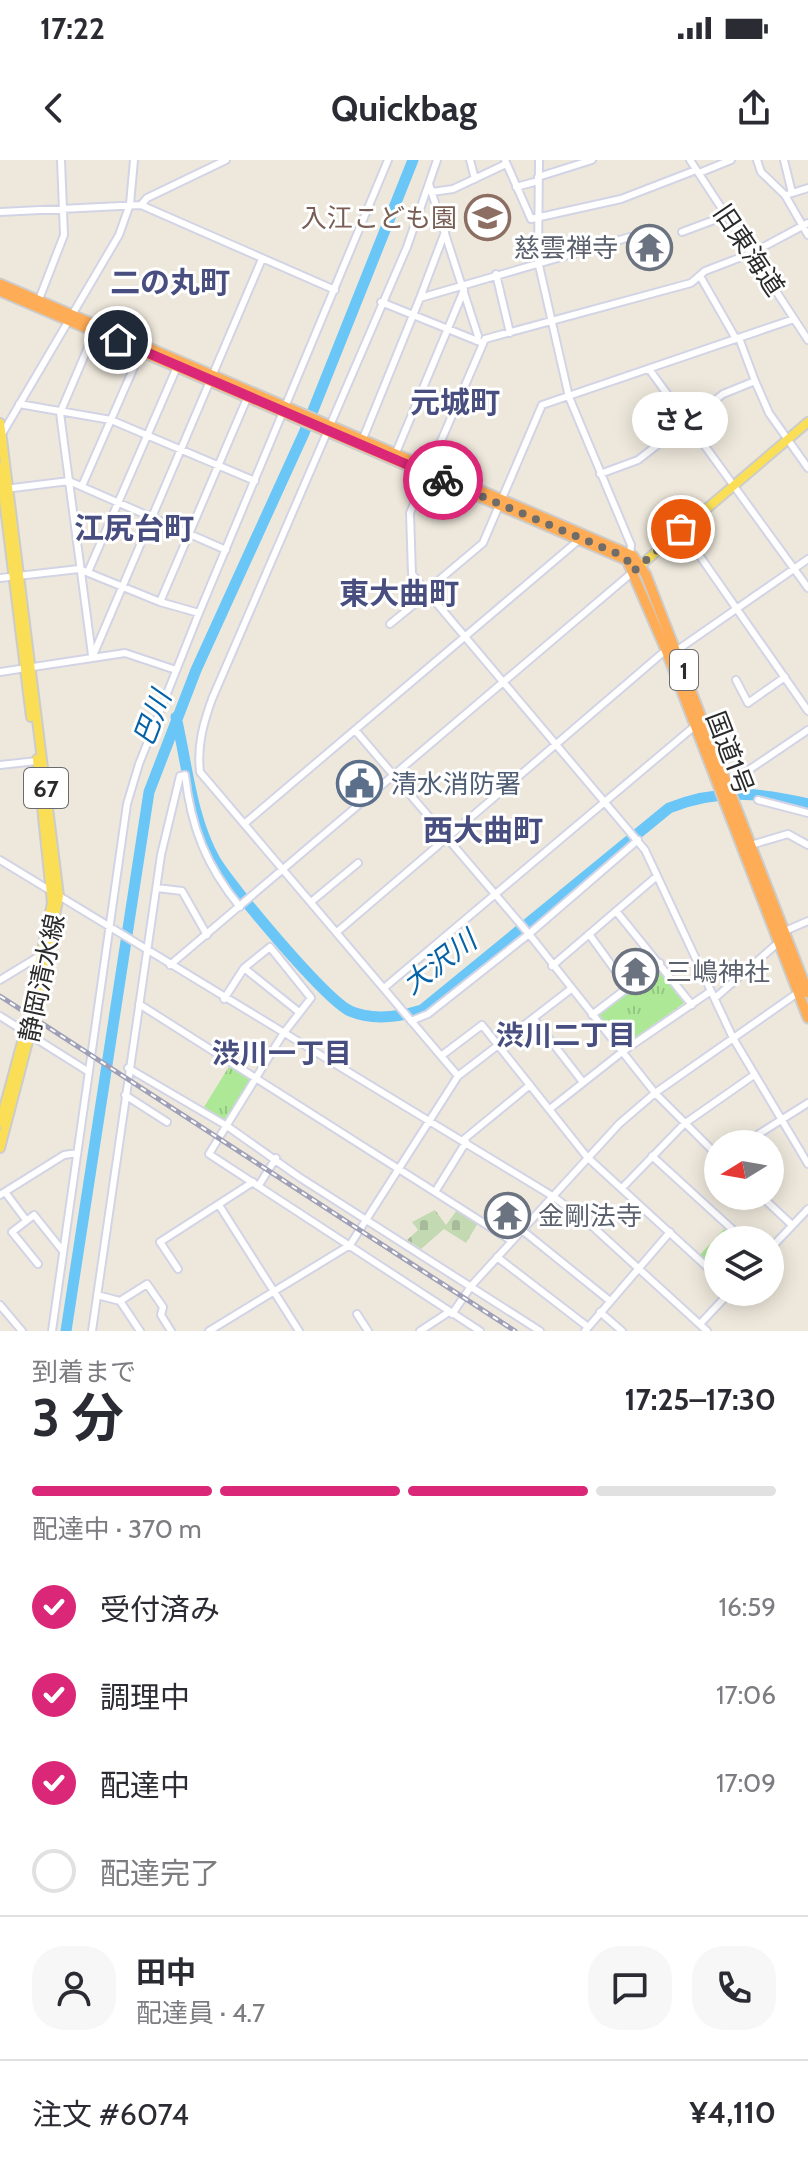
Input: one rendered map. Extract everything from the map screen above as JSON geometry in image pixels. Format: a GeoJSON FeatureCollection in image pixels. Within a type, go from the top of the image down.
{"type":"FeatureCollection","features":[{"type":"Feature","properties":{"kind":"highway"},"geometry":{"type":"LineString","coordinates":[[0,284],[630,558]]}},
{"type":"Feature","properties":{"kind":"highway"},"geometry":{"type":"LineString","coordinates":[[0,291],[38,302]]}},
{"type":"Feature","properties":{"kind":"highway"},"geometry":{"type":"LineString","coordinates":[[70,316],[141,351],[212,378],[248,396],[288,409]]}},
{"type":"Feature","properties":{"kind":"highway"},"geometry":{"type":"LineString","coordinates":[[500,501],[630,558]]}},
{"type":"Feature","properties":{"kind":"highway","name":"国道1号"},"geometry":{"type":"LineString","coordinates":[[630,558],[637,568],[727,791],[779,942],[805,990]]}},
{"type":"Feature","properties":{"kind":"highway","name":"国道1号"},"geometry":{"type":"LineString","coordinates":[[671,650],[696,725],[751,845],[785,931],[805,990],[808,1018]]}},
{"type":"Feature","properties":{"kind":"main road"},"geometry":{"type":"LineString","coordinates":[[637,568],[808,422]]}},
{"type":"Feature","properties":{"kind":"main road","name":"静岡清水線"},"geometry":{"type":"LineString","coordinates":[[0,423],[4,489]]}},
{"type":"Feature","properties":{"kind":"main road","name":"静岡清水線"},"geometry":{"type":"LineString","coordinates":[[0,467],[55,893],[28,1033],[0,1148]]}},
{"type":"Feature","properties":{"kind":"main road","name":"静岡清水線"},"geometry":{"type":"LineString","coordinates":[[0,1123],[28,1033],[55,893],[28,668]]}},
{"type":"Feature","properties":{"kind":"street"},"geometry":{"type":"LineString","coordinates":[[38,302],[64,235],[61,160]]}},
{"type":"Feature","properties":{"kind":"street"},"geometry":{"type":"LineString","coordinates":[[1,436],[119,235],[130,204],[134,160]]}},
{"type":"Feature","properties":{"kind":"street"},"geometry":{"type":"LineString","coordinates":[[141,205],[147,198],[226,160]]}},
{"type":"Feature","properties":{"kind":"street"},"geometry":{"type":"LineString","coordinates":[[52,1331],[127,804],[139,764],[199,613],[288,409],[388,160]]}},
{"type":"Feature","properties":{"kind":"street"},"geometry":{"type":"LineString","coordinates":[[437,160],[431,188],[407,247],[327,426],[212,699],[200,739],[199,773],[458,1076]]}},
{"type":"Feature","properties":{"kind":"street"},"geometry":{"type":"LineString","coordinates":[[470,160],[475,179]]}},
{"type":"Feature","properties":{"kind":"street"},"geometry":{"type":"LineString","coordinates":[[539,160],[538,261],[552,323],[569,397],[630,558]]}},
{"type":"Feature","properties":{"kind":"street"},"geometry":{"type":"LineString","coordinates":[[516,187],[592,160]]}},
{"type":"Feature","properties":{"kind":"street","name":"旧東海道"},"geometry":{"type":"LineString","coordinates":[[690,160],[807,336]]}},
{"type":"Feature","properties":{"kind":"street"},"geometry":{"type":"LineString","coordinates":[[431,188],[453,189],[506,162],[531,219],[621,199],[731,160]]}},
{"type":"Feature","properties":{"kind":"street"},"geometry":{"type":"LineString","coordinates":[[757,160],[761,172],[789,194]]}},
{"type":"Feature","properties":{"kind":"street"},"geometry":{"type":"LineString","coordinates":[[784,160],[789,194],[808,235]]}},
{"type":"Feature","properties":{"kind":"street"},"geometry":{"type":"LineString","coordinates":[[431,188],[480,342]]}},
{"type":"Feature","properties":{"kind":"street"},"geometry":{"type":"LineString","coordinates":[[789,194],[808,188]]}},
{"type":"Feature","properties":{"kind":"street"},"geometry":{"type":"LineString","coordinates":[[0,212],[141,205],[335,290]]}},
{"type":"Feature","properties":{"kind":"street"},"geometry":{"type":"LineString","coordinates":[[682,232],[725,216]]}},
{"type":"Feature","properties":{"kind":"street"},"geometry":{"type":"LineString","coordinates":[[805,224],[691,283],[480,342],[410,513],[412,574],[638,840],[733,1038],[808,1164]]}},
{"type":"Feature","properties":{"kind":"street"},"geometry":{"type":"LineString","coordinates":[[362,441],[445,232]]}},
{"type":"Feature","properties":{"kind":"street"},"geometry":{"type":"LineString","coordinates":[[420,298],[463,288],[538,261],[630,237]]}},
{"type":"Feature","properties":{"kind":"street"},"geometry":{"type":"LineString","coordinates":[[92,658],[262,259]]}},
{"type":"Feature","properties":{"kind":"street"},"geometry":{"type":"LineString","coordinates":[[496,274],[510,333]]}},
{"type":"Feature","properties":{"kind":"street"},"geometry":{"type":"LineString","coordinates":[[700,276],[737,339],[769,413],[808,468]]}},
{"type":"Feature","properties":{"kind":"street"},"geometry":{"type":"LineString","coordinates":[[394,455],[463,288]]}},
{"type":"Feature","properties":{"kind":"street"},"geometry":{"type":"LineString","coordinates":[[381,302],[480,342]]}},
{"type":"Feature","properties":{"kind":"street"},"geometry":{"type":"LineString","coordinates":[[390,624],[483,543],[542,405],[794,319]]}},
{"type":"Feature","properties":{"kind":"street"},"geometry":{"type":"LineString","coordinates":[[92,658],[60,413],[96,330]]}},
{"type":"Feature","properties":{"kind":"street"},"geometry":{"type":"LineString","coordinates":[[82,486],[141,351]]}},
{"type":"Feature","properties":{"kind":"street"},"geometry":{"type":"LineString","coordinates":[[88,572],[177,366]]}},
{"type":"Feature","properties":{"kind":"street"},"geometry":{"type":"LineString","coordinates":[[649,369],[808,588]]}},
{"type":"Feature","properties":{"kind":"street"},"geometry":{"type":"LineString","coordinates":[[600,474],[638,460],[723,394],[755,381]]}},
{"type":"Feature","properties":{"kind":"street"},"geometry":{"type":"LineString","coordinates":[[160,602],[248,396]]}},
{"type":"Feature","properties":{"kind":"street"},"geometry":{"type":"LineString","coordinates":[[19,404],[111,420],[255,481]]}},
{"type":"Feature","properties":{"kind":"street"},"geometry":{"type":"LineString","coordinates":[[4,489],[69,481],[226,550]]}},
{"type":"Feature","properties":{"kind":"street"},"geometry":{"type":"LineString","coordinates":[[681,529],[808,711]]}},
{"type":"Feature","properties":{"kind":"street"},"geometry":{"type":"LineString","coordinates":[[244,824],[580,538]]}},
{"type":"Feature","properties":{"kind":"street"},"geometry":{"type":"LineString","coordinates":[[337,932],[671,650],[808,559]]}},
{"type":"Feature","properties":{"kind":"street"},"geometry":{"type":"LineString","coordinates":[[170,965],[285,871],[637,568]]}},
{"type":"Feature","properties":{"kind":"street"},"geometry":{"type":"LineString","coordinates":[[0,578],[79,569],[160,602],[199,613]]}},
{"type":"Feature","properties":{"kind":"street"},"geometry":{"type":"LineString","coordinates":[[0,672],[125,653],[176,670]]}},
{"type":"Feature","properties":{"kind":"street"},"geometry":{"type":"LineString","coordinates":[[736,680],[748,703],[785,677]]}},
{"type":"Feature","properties":{"kind":"street"},"geometry":{"type":"LineString","coordinates":[[384,988],[696,725]]}},
{"type":"Feature","properties":{"kind":"street"},"geometry":{"type":"LineString","coordinates":[[355,730],[529,934],[655,1093],[704,1143]]}},
{"type":"Feature","properties":{"kind":"street"},"geometry":{"type":"LineString","coordinates":[[727,791],[808,730]]}},
{"type":"Feature","properties":{"kind":"street"},"geometry":{"type":"LineString","coordinates":[[0,765],[37,761]]}},
{"type":"Feature","properties":{"kind":"street"},"geometry":{"type":"LineString","coordinates":[[92,1331],[128,1068],[169,815],[180,776],[199,773]]}},
{"type":"Feature","properties":{"kind":"street"},"geometry":{"type":"LineString","coordinates":[[185,775],[195,833],[209,864],[241,906]]}},
{"type":"Feature","properties":{"kind":"street"},"geometry":{"type":"LineString","coordinates":[[758,800],[808,813]]}},
{"type":"Feature","properties":{"kind":"street"},"geometry":{"type":"LineString","coordinates":[[751,845],[788,834],[808,845]]}},
{"type":"Feature","properties":{"kind":"street"},"geometry":{"type":"LineString","coordinates":[[411,1021],[428,1014],[529,934],[638,840]]}},
{"type":"Feature","properties":{"kind":"street"},"geometry":{"type":"LineString","coordinates":[[0,860],[554,1197],[639,1268],[707,1331]]}},
{"type":"Feature","properties":{"kind":"street"},"geometry":{"type":"LineString","coordinates":[[311,902],[358,863]]}},
{"type":"Feature","properties":{"kind":"street"},"geometry":{"type":"LineString","coordinates":[[552,966],[657,876]]}},
{"type":"Feature","properties":{"kind":"street"},"geometry":{"type":"LineString","coordinates":[[157,888],[182,891],[207,935]]}},
{"type":"Feature","properties":{"kind":"street"},"geometry":{"type":"LineString","coordinates":[[616,911],[692,1005]]}},
{"type":"Feature","properties":{"kind":"street"},"geometry":{"type":"LineString","coordinates":[[785,931],[808,921]]}},
{"type":"Feature","properties":{"kind":"street"},"geometry":{"type":"LineString","coordinates":[[589,934],[628,988]]}},
{"type":"Feature","properties":{"kind":"street"},"geometry":{"type":"LineString","coordinates":[[551,1108],[622,1052],[692,1005],[713,995],[779,942]]}},
{"type":"Feature","properties":{"kind":"street"},"geometry":{"type":"LineString","coordinates":[[224,999],[244,968],[270,947],[311,998],[283,1034],[209,1154],[480,1331]]}},
{"type":"Feature","properties":{"kind":"street"},"geometry":{"type":"LineString","coordinates":[[0,980],[41,955]]}},
{"type":"Feature","properties":{"kind":"street"},"geometry":{"type":"LineString","coordinates":[[592,1015],[660,963]]}},
{"type":"Feature","properties":{"kind":"street"},"geometry":{"type":"LineString","coordinates":[[244,968],[299,1012]]}},
{"type":"Feature","properties":{"kind":"street"},"geometry":{"type":"LineString","coordinates":[[209,1331],[350,1245],[401,1170],[458,1076],[571,989]]}},
{"type":"Feature","properties":{"kind":"street"},"geometry":{"type":"LineString","coordinates":[[420,1331],[451,1313],[472,1285],[587,1157],[655,1093],[805,990]]}},
{"type":"Feature","properties":{"kind":"street"},"geometry":{"type":"LineString","coordinates":[[139,1004],[512,1241]]}},
{"type":"Feature","properties":{"kind":"street"},"geometry":{"type":"LineString","coordinates":[[0,1016],[89,1072]]}},
{"type":"Feature","properties":{"kind":"street"},"geometry":{"type":"LineString","coordinates":[[534,1019],[582,1081]]}},
{"type":"Feature","properties":{"kind":"street"},"geometry":{"type":"LineString","coordinates":[[441,1056],[482,1025],[587,1157],[704,1264]]}},
{"type":"Feature","properties":{"kind":"street"},"geometry":{"type":"LineString","coordinates":[[128,1068],[227,1126],[540,1331]]}},
{"type":"Feature","properties":{"kind":"street"},"geometry":{"type":"LineString","coordinates":[[622,1188],[684,1124],[754,1075]]}},
{"type":"Feature","properties":{"kind":"street"},"geometry":{"type":"LineString","coordinates":[[435,1192],[464,1141],[530,1085]]}},
{"type":"Feature","properties":{"kind":"street"},"geometry":{"type":"LineString","coordinates":[[125,1095],[167,1122]]}},
{"type":"Feature","properties":{"kind":"street"},"geometry":{"type":"LineString","coordinates":[[766,1130],[808,1103]]}},
{"type":"Feature","properties":{"kind":"street"},"geometry":{"type":"LineString","coordinates":[[26,1220],[2,1193],[64,1155],[77,1153]]}},
{"type":"Feature","properties":{"kind":"street"},"geometry":{"type":"LineString","coordinates":[[652,1156],[729,1226]]}},
{"type":"Feature","properties":{"kind":"street"},"geometry":{"type":"LineString","coordinates":[[178,1269],[160,1242],[256,1184],[276,1158]]}},
{"type":"Feature","properties":{"kind":"street"},"geometry":{"type":"LineString","coordinates":[[219,1205],[299,1331]]}},
{"type":"Feature","properties":{"kind":"street"},"geometry":{"type":"LineString","coordinates":[[784,1234],[808,1209]]}},
{"type":"Feature","properties":{"kind":"street"},"geometry":{"type":"LineString","coordinates":[[776,1210],[792,1225]]}},
{"type":"Feature","properties":{"kind":"street"},"geometry":{"type":"LineString","coordinates":[[38,1264],[12,1232],[34,1215],[62,1250]]}},
{"type":"Feature","properties":{"kind":"street"},"geometry":{"type":"LineString","coordinates":[[522,1230],[610,1301]]}},
{"type":"Feature","properties":{"kind":"street"},"geometry":{"type":"LineString","coordinates":[[497,1257],[586,1329],[670,1232]]}},
{"type":"Feature","properties":{"kind":"street"},"geometry":{"type":"LineString","coordinates":[[120,1301],[147,1284],[163,1307],[161,1315],[171,1331]]}},
{"type":"Feature","properties":{"kind":"street"},"geometry":{"type":"LineString","coordinates":[[97,1295],[120,1301],[140,1331]]}},
{"type":"Feature","properties":{"kind":"street"},"geometry":{"type":"LineString","coordinates":[[0,1305],[22,1331]]}},
{"type":"Feature","properties":{"kind":"street"},"geometry":{"type":"LineString","coordinates":[[700,1324],[717,1306]]}},
{"type":"Feature","properties":{"kind":"street"},"geometry":{"type":"LineString","coordinates":[[600,1312],[622,1331]]}},
{"type":"Feature","properties":{"kind":"street"},"geometry":{"type":"LineString","coordinates":[[357,1314],[368,1331]]}},
{"type":"Feature","properties":{"kind":"green space"},"geometry":{"type":"Polygon","coordinates":[[[656,967],[684,1003],[621,1048],[594,1014],[656,967]]]}},
{"type":"Feature","properties":{"kind":"green space"},"geometry":{"type":"Polygon","coordinates":[[[230,1065],[251,1081],[224,1120],[204,1107],[230,1065]]]}},
{"type":"Feature","properties":{"kind":"green space"},"geometry":{"type":"Polygon","coordinates":[[[435,1210],[446,1225],[457,1210],[478,1223],[466,1243],[444,1229],[421,1249],[407,1240],[418,1230],[412,1222],[435,1210]]]}},
{"type":"Feature","properties":{"kind":"waterway","name":"巴川"},"geometry":{"type":"LineString","coordinates":[[66,1331],[149,792],[196,670],[304,433],[413,160]]}},
{"type":"Feature","properties":{"kind":"waterway","name":"大沢川"},"geometry":{"type":"LineString","coordinates":[[176,717],[195,808],[215,860],[258,916],[321,986],[350,1011],[368,1016],[395,1016],[422,1010],[669,808],[704,798],[738,794],[808,804]]}},
{"type":"Feature","properties":{"kind":"railway"},"geometry":{"type":"LineString","coordinates":[[0,996],[515,1331]]}},
{"type":"Feature","properties":{"kind":"way so far"},"geometry":{"type":"LineString","coordinates":[[443,480],[616,553],[627,560],[634,571],[681,529]]}},
{"type":"Feature","properties":{"kind":"place","name":"入江こども園"},"geometry":{"type":"Point","coordinates":[488,218]}},
{"type":"Feature","properties":{"kind":"place","name":"慈雲禅寺"},"geometry":{"type":"Point","coordinates":[649,248]}},
{"type":"Feature","properties":{"kind":"place","name":"さと"},"geometry":{"type":"Point","coordinates":[681,529]}},
{"type":"Feature","properties":{"kind":"place","name":"清水消防署"},"geometry":{"type":"Point","coordinates":[360,784]}},
{"type":"Feature","properties":{"kind":"place","name":"三嶋神社"},"geometry":{"type":"Point","coordinates":[635,972]}},
{"type":"Feature","properties":{"kind":"place","name":"金剛法寺"},"geometry":{"type":"Point","coordinates":[507,1216]}},
{"type":"Feature","properties":{"kind":"district","name":"二の丸町"},"geometry":{"type":"Point","coordinates":[170,282]}},
{"type":"Feature","properties":{"kind":"district","name":"元城町"},"geometry":{"type":"Point","coordinates":[455,402]}},
{"type":"Feature","properties":{"kind":"district","name":"江尻台町"},"geometry":{"type":"Point","coordinates":[134,528]}},
{"type":"Feature","properties":{"kind":"district","name":"東大曲町"},"geometry":{"type":"Point","coordinates":[399,593]}},
{"type":"Feature","properties":{"kind":"district","name":"西大曲町"},"geometry":{"type":"Point","coordinates":[483,830]}},
{"type":"Feature","properties":{"kind":"district","name":"渋川二丁目"},"geometry":{"type":"Point","coordinates":[566,1035]}},
{"type":"Feature","properties":{"kind":"district","name":"渋川一丁目"},"geometry":{"type":"Point","coordinates":[282,1053]}},
{"type":"Feature","properties":{"kind":"route"},"geometry":{"type":"LineString","coordinates":[[118,340],[443,480]]}}]}
